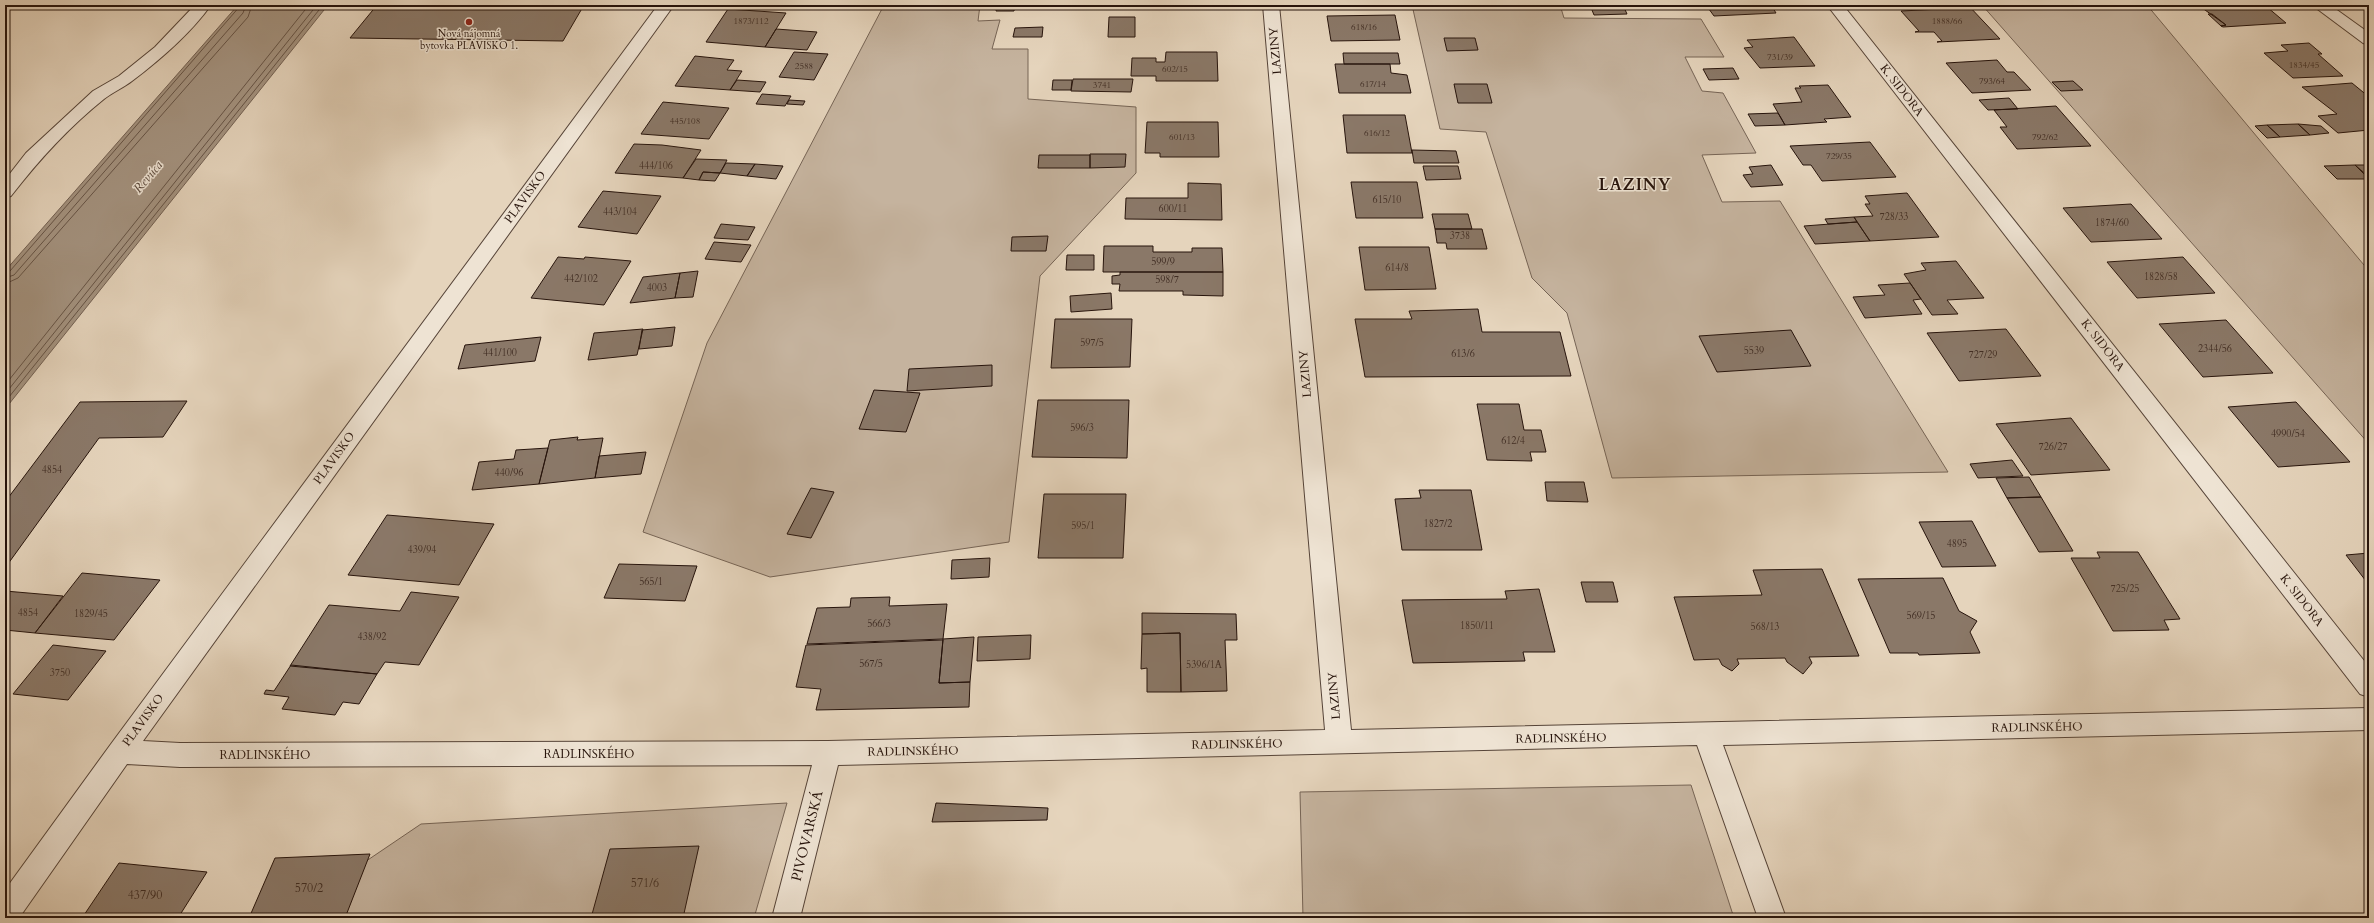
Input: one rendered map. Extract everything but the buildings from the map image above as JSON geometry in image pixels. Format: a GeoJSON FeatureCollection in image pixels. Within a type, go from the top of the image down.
{"type":"FeatureCollection","features":[{"type":"Feature","properties":{"kind":"street"},"geometry":{"type":"LineString","coordinates":[[5,192],[32,157],[70,120],[100,95],[125,80],[162,50],[203,5]]}},
{"type":"Feature","properties":{"kind":"street","name":"PLAVISKO"},"geometry":{"type":"LineString","coordinates":[[5,914],[120,752],[666,5]]}},
{"type":"Feature","properties":{"kind":"street","name":"LAZINY"},"geometry":{"type":"LineString","coordinates":[[1271,5],[1338,742]]}},
{"type":"Feature","properties":{"kind":"street","name":"K. SIDORA"},"geometry":{"type":"LineString","coordinates":[[1835,5],[2369,686]]}},
{"type":"Feature","properties":{"kind":"street"},"geometry":{"type":"LineString","coordinates":[[2320,5],[2369,40]]}},
{"type":"Feature","properties":{"kind":"street","name":"RADLINSKÉHO"},"geometry":{"type":"LineString","coordinates":[[120,752],[180,755],[828,753],[1706,735],[2369,719]]}},
{"type":"Feature","properties":{"kind":"street"},"geometry":{"type":"LineString","coordinates":[[1706,735],[1772,918]]}},
{"type":"Feature","properties":{"kind":"street","name":"PIVOVARSKÁ"},"geometry":{"type":"LineString","coordinates":[[786,918],[828,753]]}},
{"type":"Feature","properties":{"kind":"shaded area"},"geometry":{"type":"Polygon","coordinates":[[[884,5],[980,5],[978,21],[1000,20],[992,49],[1028,49],[1028,99],[1136,107],[1136,173],[1040,276],[1009,542],[770,577],[643,532],[707,343],[884,5]]]}},
{"type":"Feature","properties":{"kind":"shaded area"},"geometry":{"type":"Polygon","coordinates":[[[1412,5],[1560,5],[1564,18],[1701,19],[1724,57],[1685,57],[1702,91],[1723,93],[1756,153],[1702,155],[1722,202],[1780,201],[1948,472],[1612,478],[1567,313],[1532,278],[1486,132],[1440,129],[1412,5]]]}},
{"type":"Feature","properties":{"kind":"shaded area"},"geometry":{"type":"Polygon","coordinates":[[[1982,5],[2147,5],[2369,271],[2369,444],[1982,5]]]}},
{"type":"Feature","properties":{"kind":"shaded area"},"geometry":{"type":"Polygon","coordinates":[[[1691,785],[1734,918],[1303,918],[1300,792],[1691,785]]]}},
{"type":"Feature","properties":{"kind":"shaded area"},"geometry":{"type":"Polygon","coordinates":[[[787,803],[754,918],[282,918],[421,824],[787,803]]]}},
{"type":"Feature","properties":{"kind":"water","name":"Revúca"},"geometry":{"type":"Polygon","coordinates":[[[238,5],[328,5],[5,409],[5,271],[238,5]]]}},
{"type":"Feature","properties":{"kind":"place","name":"Nová nájomná bytovka PLAVISKO 1."},"geometry":{"type":"Point","coordinates":[469,22]}},
{"type":"Feature","properties":{"kind":"district","name":"LAZINY"},"geometry":{"type":"Point","coordinates":[1635,185]}}]}
